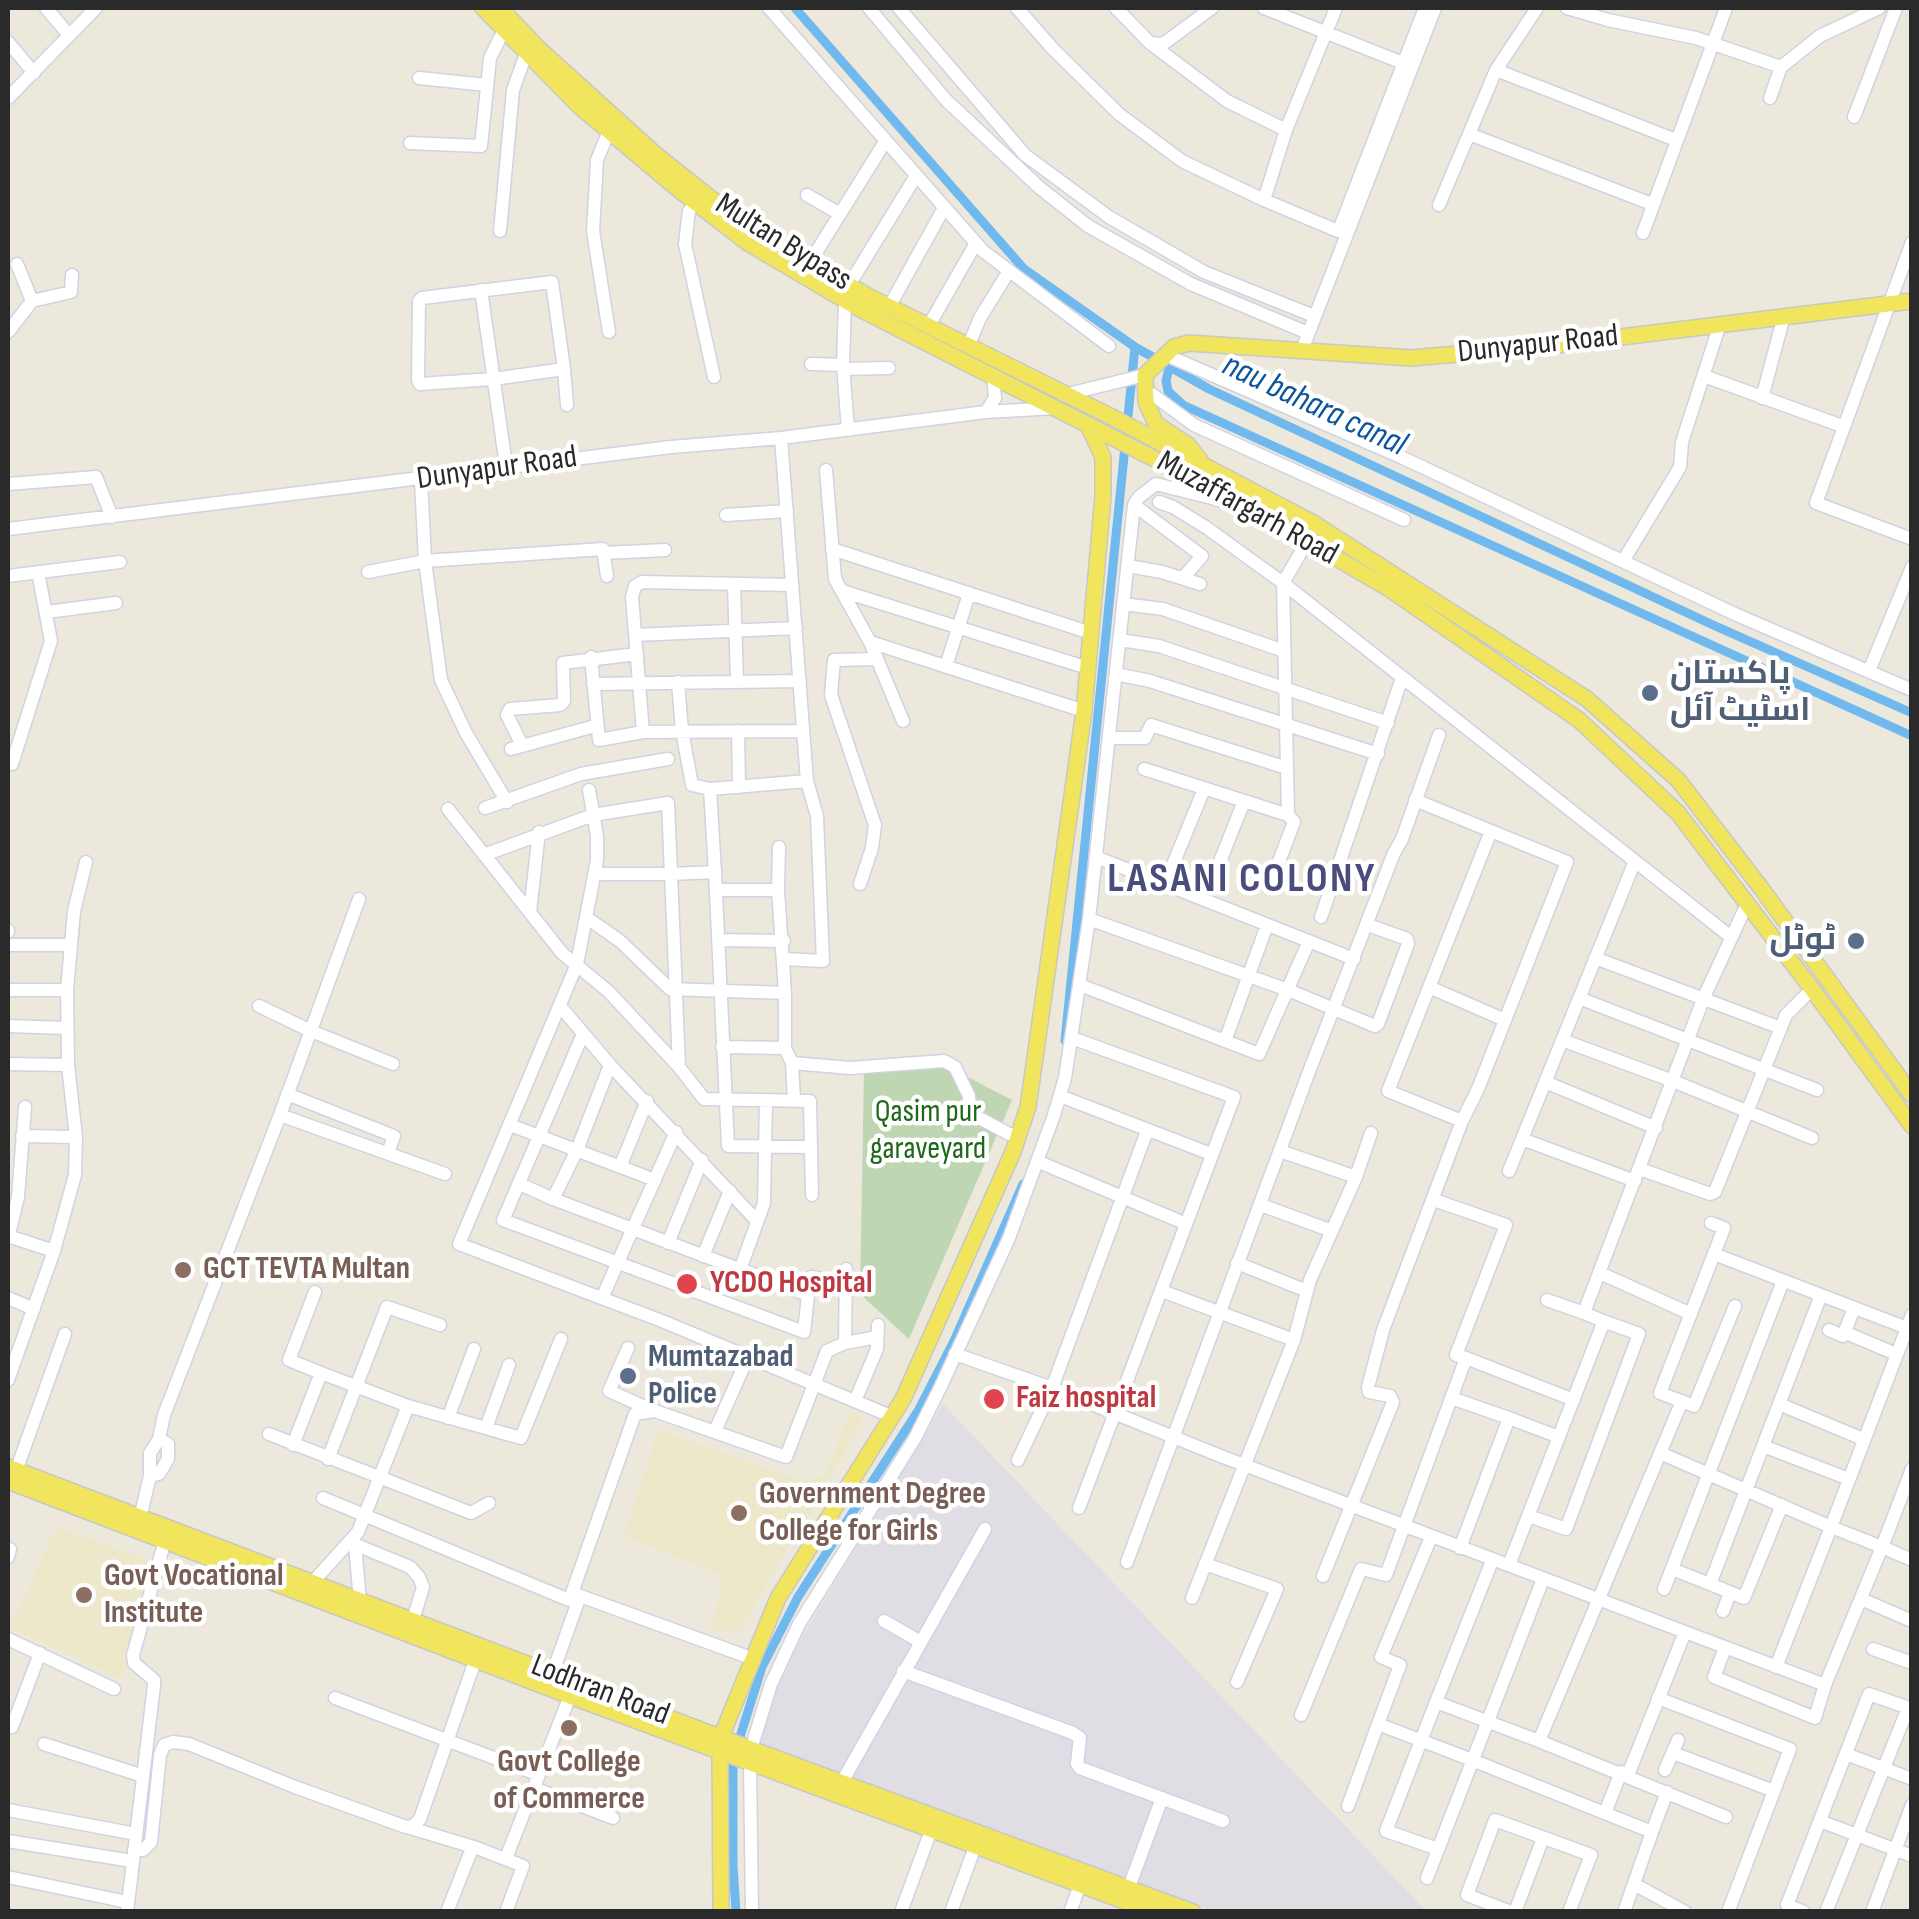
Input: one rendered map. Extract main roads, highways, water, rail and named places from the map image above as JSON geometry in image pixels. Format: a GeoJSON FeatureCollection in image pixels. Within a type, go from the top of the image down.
{"type":"FeatureCollection","features":[{"type":"Feature","properties":{"kind":"main road","name":"Muzaffargarh Road"},"geometry":{"type":"LineString","coordinates":[[483,8],[608,132],[748,243],[854,297],[993,376],[1060,402],[1096,428],[1206,467],[1316,524],[1578,720],[1678,813],[1912,1126]]}},
{"type":"Feature","properties":{"kind":"main road","name":"Multan Bypass"},"geometry":{"type":"LineString","coordinates":[[500,8],[538,48],[654,153],[713,200],[810,262],[854,297],[889,307],[968,347],[1060,402],[1110,416],[1142,442]]}},
{"type":"Feature","properties":{"kind":"main road","name":"Dunyapur Road"},"geometry":{"type":"LineString","coordinates":[[1206,467],[1188,444],[1160,428],[1151,418],[1145,378],[1166,355],[1189,342],[1411,358],[1540,347],[1912,301]]}},
{"type":"Feature","properties":{"kind":"main road"},"geometry":{"type":"LineString","coordinates":[[720,1912],[724,1745],[751,1658],[778,1598],[893,1417],[918,1368],[1028,1107],[1084,711],[1104,496],[1103,458],[1096,428]]}},
{"type":"Feature","properties":{"kind":"main road","name":"Muzaffargarh Road"},"geometry":{"type":"LineString","coordinates":[[1142,442],[1587,699],[1678,780],[1912,1095]]}},
{"type":"Feature","properties":{"kind":"main road","name":"Lodhran Road"},"geometry":{"type":"LineString","coordinates":[[10,1473],[413,1620],[550,1680],[750,1755],[1192,1912]]}},
{"type":"Feature","properties":{"kind":"main road","name":"Lodhran Road"},"geometry":{"type":"LineString","coordinates":[[10,1473],[164,1540],[476,1658],[550,1680],[570,1696],[724,1745]]}},
{"type":"Feature","properties":{"kind":"main road","name":"Lodhran Road"},"geometry":{"type":"LineString","coordinates":[[750,1755],[842,1782],[934,1823],[975,1847],[1154,1912]]}},
{"type":"Feature","properties":{"kind":"waterway","name":"nau bahara canal"},"geometry":{"type":"LineString","coordinates":[[795,8],[1024,269],[1135,347],[1209,389],[1713,625],[1912,713]]}},
{"type":"Feature","properties":{"kind":"waterway"},"geometry":{"type":"LineString","coordinates":[[1065,1041],[1135,347]]}},
{"type":"Feature","properties":{"kind":"waterway"},"geometry":{"type":"LineString","coordinates":[[1170,364],[1168,391],[1183,405],[1912,736]]}},
{"type":"Feature","properties":{"kind":"waterway"},"geometry":{"type":"LineString","coordinates":[[736,1912],[733,1759],[762,1667],[798,1597],[918,1411],[954,1341],[1023,1184]]}},
{"type":"Feature","properties":{"kind":"place","name":"پاکستان اسٹیٹ آئل"},"geometry":{"type":"Point","coordinates":[1650,693]}},
{"type":"Feature","properties":{"kind":"place","name":"ٹوٹل"},"geometry":{"type":"Point","coordinates":[1856,941]}},
{"type":"Feature","properties":{"kind":"place","name":"GCT TEVTA Multan"},"geometry":{"type":"Point","coordinates":[183,1270]}},
{"type":"Feature","properties":{"kind":"place","name":"YCDO Hospital"},"geometry":{"type":"Point","coordinates":[687,1284]}},
{"type":"Feature","properties":{"kind":"place","name":"Mumtazabad Police"},"geometry":{"type":"Point","coordinates":[628,1376]}},
{"type":"Feature","properties":{"kind":"place","name":"Faiz hospital"},"geometry":{"type":"Point","coordinates":[994,1399]}},
{"type":"Feature","properties":{"kind":"place","name":"Government Degree College for Girls"},"geometry":{"type":"Point","coordinates":[739,1513]}},
{"type":"Feature","properties":{"kind":"place","name":"Govt Vocational Institute"},"geometry":{"type":"Point","coordinates":[84,1595]}},
{"type":"Feature","properties":{"kind":"place","name":"Govt College of Commerce"},"geometry":{"type":"Point","coordinates":[569,1728]}},
{"type":"Feature","properties":{"kind":"district","name":"LASANI COLONY"},"geometry":{"type":"Point","coordinates":[1242,880]}},
{"type":"Feature","properties":{"kind":"park label","name":"Qasim pur garaveyard"},"geometry":{"type":"Point","coordinates":[928,1132]}}]}
